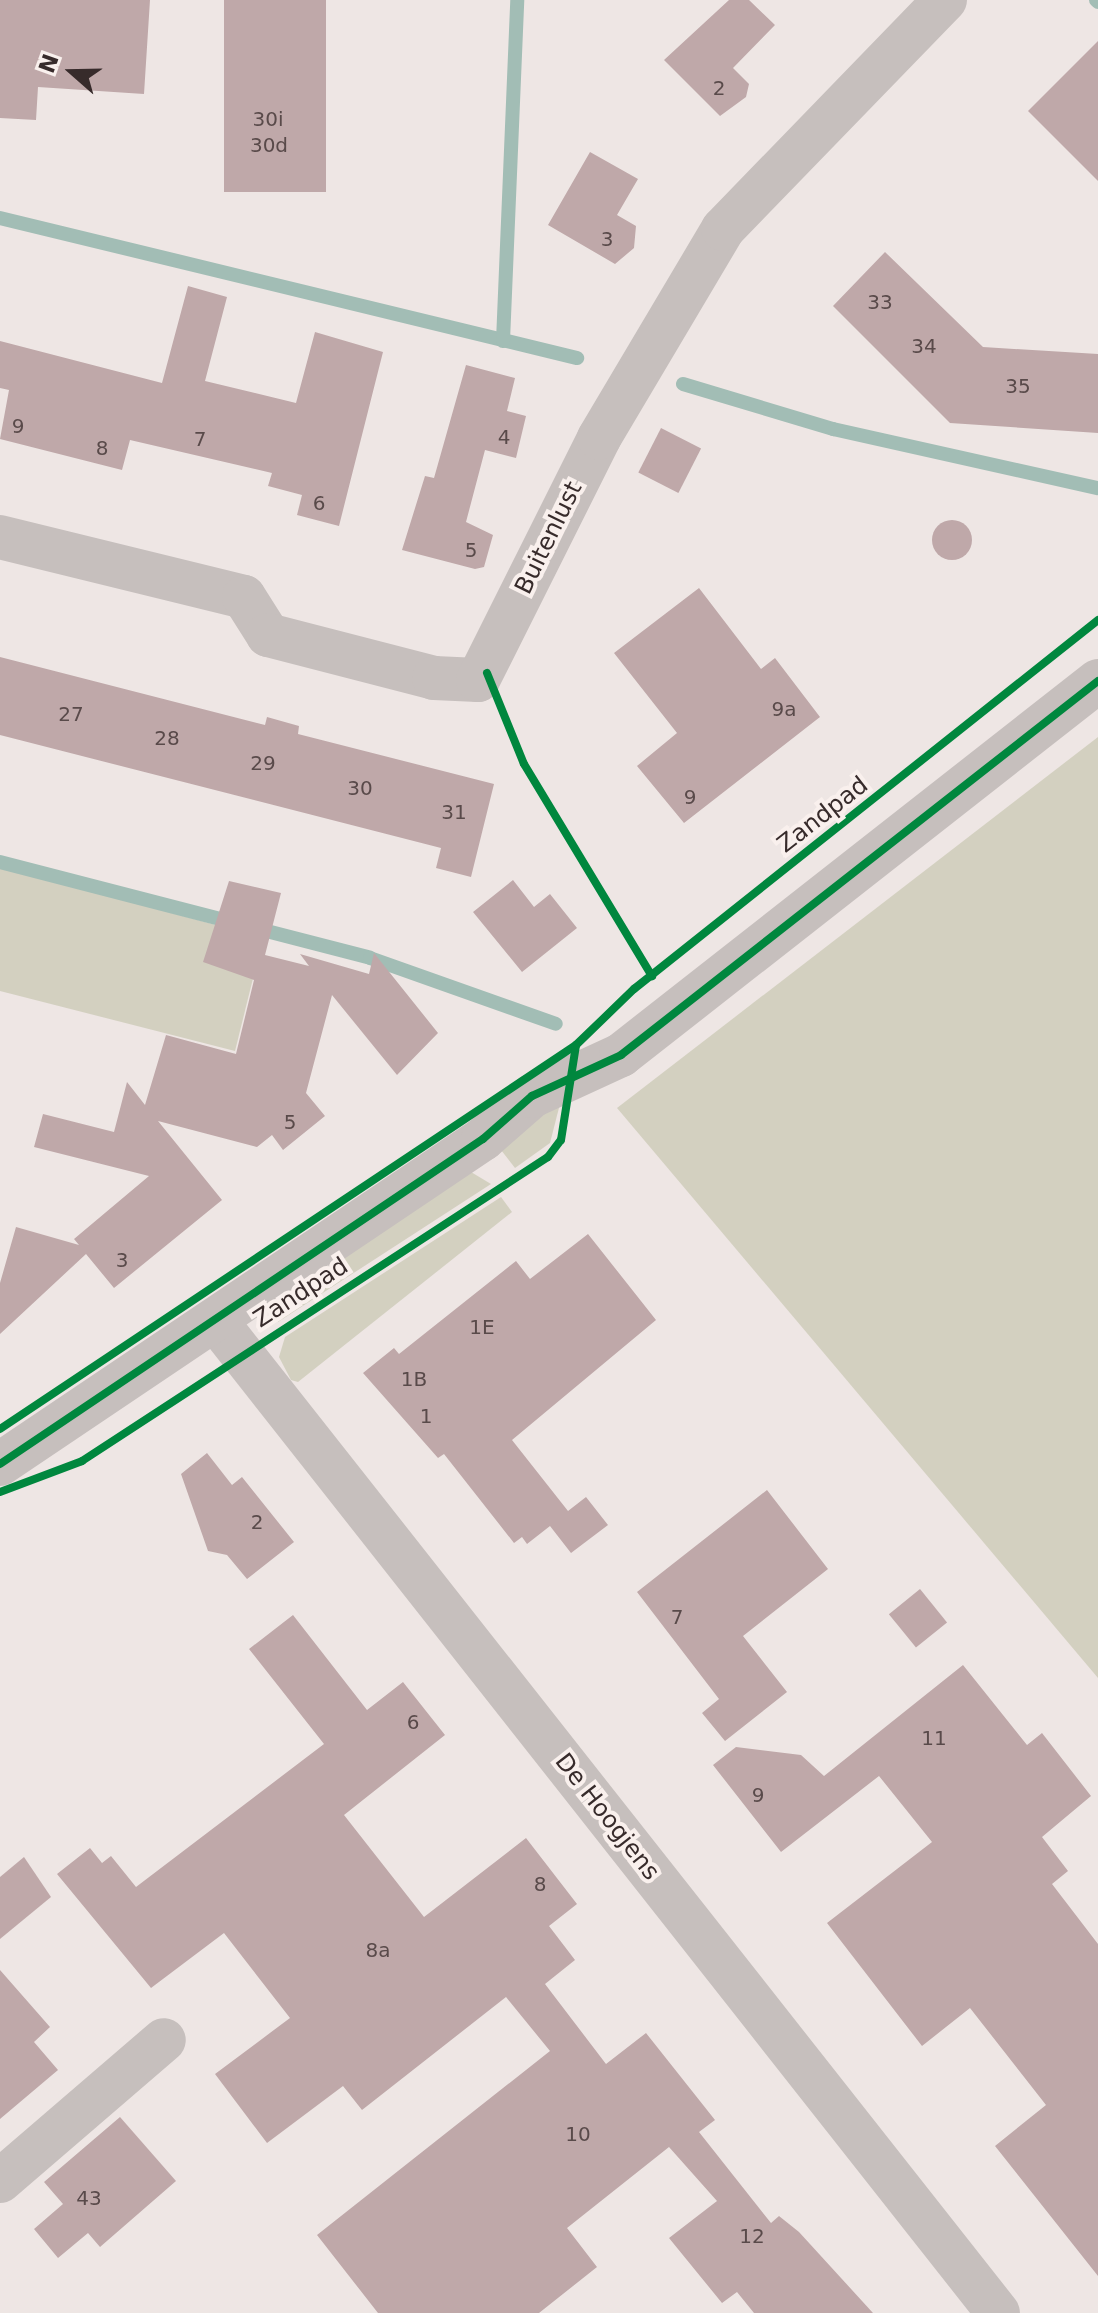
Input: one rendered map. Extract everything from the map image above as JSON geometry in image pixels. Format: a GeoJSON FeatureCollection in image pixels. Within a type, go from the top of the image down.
{"type":"FeatureCollection","features":[{"type":"Feature","properties":{"kind":"street","name":"Buitenlust"},"geometry":{"type":"LineString","coordinates":[[0,537],[244,597],[268,635],[434,678],[478,680],[599,438],[723,229],[945,0]]}},
{"type":"Feature","properties":{"kind":"street","name":"Zandpad"},"geometry":{"type":"LineString","coordinates":[[0,1464],[483,1139],[532,1096],[621,1055],[1098,681]]}},
{"type":"Feature","properties":{"kind":"street","name":"De Hoogjens"},"geometry":{"type":"LineString","coordinates":[[216,1321],[998,2313]]}},
{"type":"Feature","properties":{"kind":"street"},"geometry":{"type":"LineString","coordinates":[[0,2181],[164,2040]]}},
{"type":"Feature","properties":{"kind":"shaded area"},"geometry":{"type":"Polygon","coordinates":[[[1098,737],[1098,1678],[617,1108],[1098,737]]]}},
{"type":"Feature","properties":{"kind":"shaded area"},"geometry":{"type":"Polygon","coordinates":[[[0,866],[263,938],[235,1051],[0,991],[0,866]]]}},
{"type":"Feature","properties":{"kind":"shaded area"},"geometry":{"type":"Polygon","coordinates":[[[562,1096],[550,1143],[515,1168],[501,1150],[562,1096]]]}},
{"type":"Feature","properties":{"kind":"shaded area"},"geometry":{"type":"Polygon","coordinates":[[[471,1172],[491,1184],[278,1322],[295,1288],[471,1172]]]}},
{"type":"Feature","properties":{"kind":"shaded area"},"geometry":{"type":"Polygon","coordinates":[[[501,1197],[512,1212],[298,1382],[291,1380],[279,1357],[285,1337],[501,1197]]]}},
{"type":"Feature","properties":{"kind":"building"},"geometry":{"type":"Polygon","coordinates":[[[0,0],[150,0],[144,94],[38,87],[36,120],[0,118],[0,0]]]}},
{"type":"Feature","properties":{"kind":"building"},"geometry":{"type":"Polygon","coordinates":[[[224,0],[326,0],[326,192],[224,192],[224,0]]]}},
{"type":"Feature","properties":{"kind":"building"},"geometry":{"type":"Polygon","coordinates":[[[729,0],[749,0],[775,25],[733,68],[749,84],[746,97],[720,116],[664,60],[729,0]]]}},
{"type":"Feature","properties":{"kind":"building"},"geometry":{"type":"Polygon","coordinates":[[[1098,41],[1098,181],[1028,111],[1098,41]]]}},
{"type":"Feature","properties":{"kind":"building"},"geometry":{"type":"Polygon","coordinates":[[[590,152],[638,179],[617,215],[636,226],[634,248],[615,264],[548,225],[590,152]]]}},
{"type":"Feature","properties":{"kind":"building"},"geometry":{"type":"Polygon","coordinates":[[[885,252],[983,347],[1098,354],[1098,433],[950,423],[833,306],[885,252]]]}},
{"type":"Feature","properties":{"kind":"building"},"geometry":{"type":"Polygon","coordinates":[[[188,286],[227,297],[205,381],[296,403],[315,332],[383,352],[339,526],[297,515],[302,495],[268,486],[272,473],[130,440],[122,470],[0,439],[9,390],[0,388],[0,341],[162,383],[188,286]]]}},
{"type":"Feature","properties":{"kind":"building"},"geometry":{"type":"Polygon","coordinates":[[[466,365],[515,378],[507,411],[526,416],[516,458],[485,450],[466,522],[493,535],[484,567],[475,569],[402,550],[425,476],[434,478],[466,365]]]}},
{"type":"Feature","properties":{"kind":"building"},"geometry":{"type":"Polygon","coordinates":[[[661,428],[701,448],[678,493],[638,473],[661,428]]]}},
{"type":"Feature","properties":{"kind":"building"},"geometry":{"type":"Polygon","coordinates":[[[952,520],[966,526],[972,540],[966,554],[952,560],[938,554],[932,540],[938,526],[952,520]]]}},
{"type":"Feature","properties":{"kind":"building"},"geometry":{"type":"Polygon","coordinates":[[[699,588],[761,669],[775,658],[820,717],[684,823],[637,766],[677,733],[614,653],[699,588]]]}},
{"type":"Feature","properties":{"kind":"building"},"geometry":{"type":"Polygon","coordinates":[[[0,657],[265,725],[267,717],[299,726],[298,734],[494,784],[471,877],[436,868],[441,848],[0,735],[0,657]]]}},
{"type":"Feature","properties":{"kind":"building"},"geometry":{"type":"Polygon","coordinates":[[[513,880],[534,907],[550,894],[577,928],[522,972],[473,912],[513,880]]]}},
{"type":"Feature","properties":{"kind":"building"},"geometry":{"type":"Polygon","coordinates":[[[229,881],[281,893],[265,955],[309,966],[300,954],[369,974],[374,953],[438,1033],[397,1075],[332,995],[306,1093],[325,1116],[283,1150],[272,1135],[257,1147],[158,1121],[222,1200],[114,1288],[86,1254],[0,1334],[0,1283],[16,1227],[79,1245],[74,1239],[149,1176],[34,1147],[43,1114],[114,1132],[127,1082],[145,1105],[166,1035],[236,1054],[254,980],[203,962],[229,881]]]}},
{"type":"Feature","properties":{"kind":"building"},"geometry":{"type":"Polygon","coordinates":[[[588,1234],[656,1320],[512,1440],[568,1511],[586,1497],[608,1525],[571,1553],[550,1526],[527,1544],[522,1537],[514,1543],[444,1454],[438,1458],[363,1373],[394,1348],[399,1354],[516,1261],[530,1279],[588,1234]]]}},
{"type":"Feature","properties":{"kind":"building"},"geometry":{"type":"Polygon","coordinates":[[[207,1453],[232,1485],[242,1477],[294,1542],[247,1579],[227,1555],[208,1551],[181,1474],[207,1453]]]}},
{"type":"Feature","properties":{"kind":"building"},"geometry":{"type":"Polygon","coordinates":[[[767,1490],[828,1569],[743,1636],[787,1692],[725,1741],[702,1713],[719,1699],[637,1592],[767,1490]]]}},
{"type":"Feature","properties":{"kind":"building"},"geometry":{"type":"Polygon","coordinates":[[[920,1589],[947,1622],[916,1648],[889,1614],[920,1589]]]}},
{"type":"Feature","properties":{"kind":"building"},"geometry":{"type":"Polygon","coordinates":[[[293,1615],[367,1710],[403,1682],[445,1735],[344,1815],[424,1917],[526,1838],[577,1904],[549,1926],[575,1960],[545,1984],[606,2064],[646,2033],[715,2120],[699,2132],[771,2223],[779,2216],[799,2232],[873,2313],[754,2313],[737,2292],[722,2303],[669,2238],[717,2201],[669,2147],[567,2228],[597,2267],[539,2313],[378,2313],[317,2235],[550,2051],[506,1997],[362,2110],[343,2086],[267,2143],[215,2074],[290,2018],[224,1933],[151,1988],[57,1874],[90,1848],[102,1863],[111,1856],[136,1887],[324,1744],[249,1649],[293,1615]]]}},
{"type":"Feature","properties":{"kind":"building"},"geometry":{"type":"Polygon","coordinates":[[[963,1665],[1027,1745],[1042,1733],[1091,1796],[1042,1837],[1068,1871],[1052,1884],[1098,1944],[1098,2276],[995,2146],[1046,2105],[970,2008],[922,2046],[827,1923],[932,1842],[879,1776],[781,1852],[713,1765],[736,1747],[801,1755],[824,1776],[963,1665]]]}},
{"type":"Feature","properties":{"kind":"building"},"geometry":{"type":"Polygon","coordinates":[[[24,1857],[51,1897],[0,1939],[0,1877],[24,1857]]]}},
{"type":"Feature","properties":{"kind":"building"},"geometry":{"type":"Polygon","coordinates":[[[0,1970],[50,2027],[34,2042],[58,2070],[0,2119],[0,1970]]]}},
{"type":"Feature","properties":{"kind":"building"},"geometry":{"type":"Polygon","coordinates":[[[120,2117],[176,2181],[100,2247],[88,2233],[58,2258],[34,2229],[63,2204],[44,2182],[120,2117]]]}},
{"type":"Feature","properties":{"kind":"waterway"},"geometry":{"type":"LineString","coordinates":[[503,341],[517,0]]}},
{"type":"Feature","properties":{"kind":"waterway"},"geometry":{"type":"LineString","coordinates":[[0,218],[577,358]]}},
{"type":"Feature","properties":{"kind":"waterway"},"geometry":{"type":"LineString","coordinates":[[683,384],[833,429],[1098,488]]}},
{"type":"Feature","properties":{"kind":"waterway"},"geometry":{"type":"LineString","coordinates":[[0,862],[370,958],[556,1024]]}},
{"type":"Feature","properties":{"kind":"cycle path"},"geometry":{"type":"LineString","coordinates":[[0,1429],[576,1045],[634,989],[1098,620]]}},
{"type":"Feature","properties":{"kind":"cycle path"},"geometry":{"type":"LineString","coordinates":[[487,673],[524,764],[652,976]]}},
{"type":"Feature","properties":{"kind":"cycle path"},"geometry":{"type":"LineString","coordinates":[[0,1464],[483,1139],[532,1096],[621,1055],[1098,681]]}},
{"type":"Feature","properties":{"kind":"cycle path"},"geometry":{"type":"LineString","coordinates":[[0,1492],[82,1461],[548,1157],[561,1140],[576,1045]]}}]}
